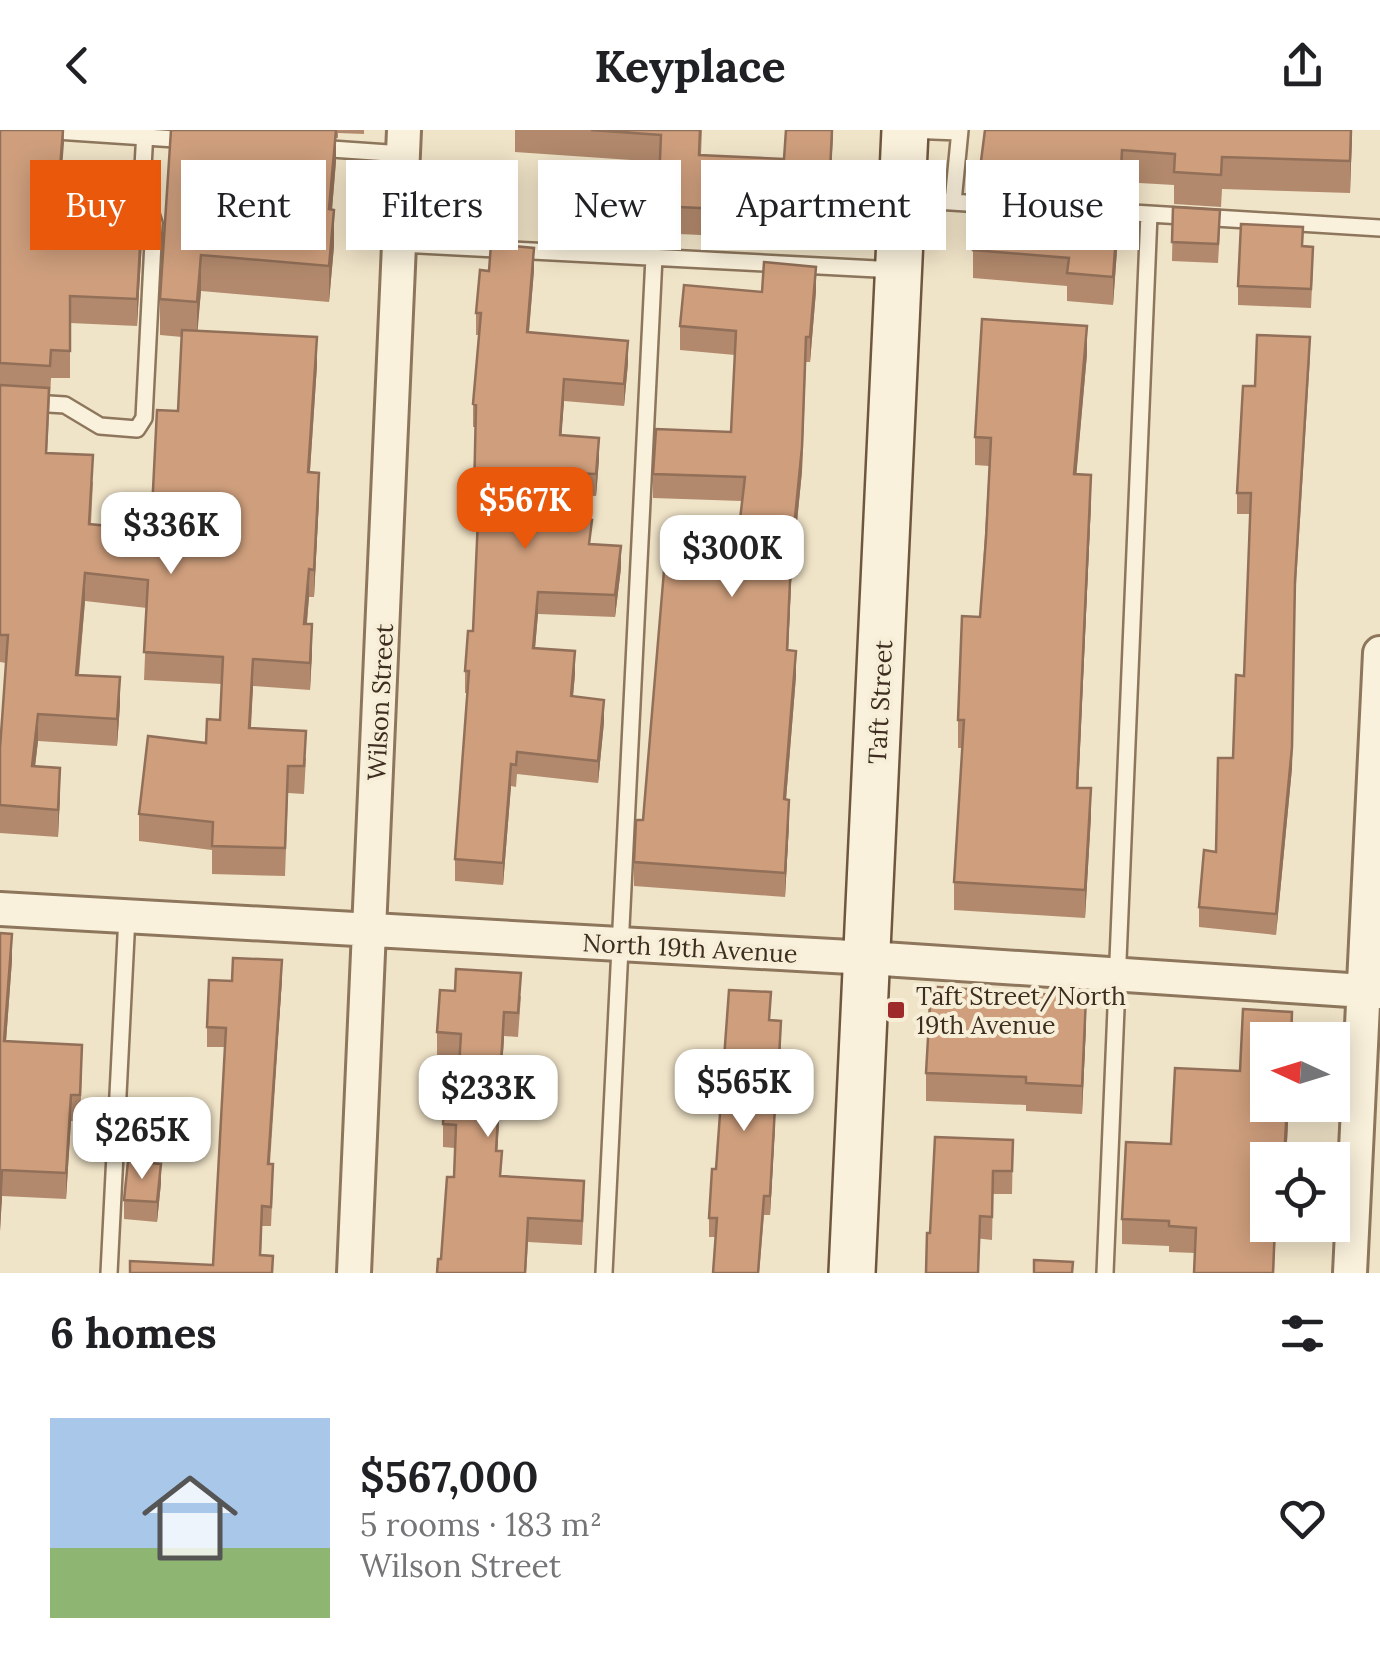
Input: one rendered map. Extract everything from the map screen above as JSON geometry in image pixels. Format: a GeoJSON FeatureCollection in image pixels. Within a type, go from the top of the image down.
{"type":"FeatureCollection","features":[{"type":"Feature","properties":{"kind":"street","name":"Taft Street"},"geometry":{"type":"LineString","coordinates":[[904,160],[905,130]]}},
{"type":"Feature","properties":{"kind":"street","name":"Wilson Street"},"geometry":{"type":"LineString","coordinates":[[354,1273],[400,250]]}},
{"type":"Feature","properties":{"kind":"street","name":"Taft Street"},"geometry":{"type":"LineString","coordinates":[[852,1273],[901,250]]}},
{"type":"Feature","properties":{"kind":"street"},"geometry":{"type":"LineString","coordinates":[[1350,1273],[1372,992],[1380,653]]}},
{"type":"Feature","properties":{"kind":"street","name":"North 19th Avenue"},"geometry":{"type":"LineString","coordinates":[[0,909],[868,958],[1372,992]]}},
{"type":"Feature","properties":{"kind":"lane"},"geometry":{"type":"LineString","coordinates":[[41,130],[145,134],[214,142]]}},
{"type":"Feature","properties":{"kind":"lane"},"geometry":{"type":"LineString","coordinates":[[905,130],[960,131],[954,202]]}},
{"type":"Feature","properties":{"kind":"lane"},"geometry":{"type":"LineString","coordinates":[[0,401],[66,405],[100,426],[137,429],[144,418],[154,223],[142,186],[145,134]]}},
{"type":"Feature","properties":{"kind":"lane"},"geometry":{"type":"LineString","coordinates":[[306,148],[404,142]]}},
{"type":"Feature","properties":{"kind":"lane"},"geometry":{"type":"LineString","coordinates":[[946,202],[966,203]]}},
{"type":"Feature","properties":{"kind":"lane"},"geometry":{"type":"LineString","coordinates":[[1139,213],[1380,228]]}},
{"type":"Feature","properties":{"kind":"lane"},"geometry":{"type":"LineString","coordinates":[[1105,1273],[1149,214]]}},
{"type":"Feature","properties":{"kind":"lane"},"geometry":{"type":"LineString","coordinates":[[517,250],[900,270]]}},
{"type":"Feature","properties":{"kind":"lane"},"geometry":{"type":"LineString","coordinates":[[604,1273],[654,257]]}},
{"type":"Feature","properties":{"kind":"lane"},"geometry":{"type":"LineString","coordinates":[[110,1273],[127,916]]}},
{"type":"Feature","properties":{"kind":"building"},"geometry":{"type":"Polygon","coordinates":[[[0,130],[63,130],[61,160],[30,160],[30,250],[140,250],[137,299],[70,296],[70,351],[51,350],[50,366],[0,363],[0,130]]]}},
{"type":"Feature","properties":{"kind":"building"},"geometry":{"type":"Polygon","coordinates":[[[171,130],[336,130],[329,266],[201,255],[197,302],[160,299],[171,130]]]}},
{"type":"Feature","properties":{"kind":"building"},"geometry":{"type":"Polygon","coordinates":[[[591,130],[700,130],[699,155],[784,159],[786,130],[832,130],[831,160],[701,160],[701,208],[681,207],[681,160],[660,160],[661,135],[591,130]]]}},
{"type":"Feature","properties":{"kind":"building"},"geometry":{"type":"Polygon","coordinates":[[[985,130],[1351,130],[1350,161],[1222,157],[1221,175],[1174,172],[1175,154],[1122,150],[1121,160],[981,160],[985,130]]]}},
{"type":"Feature","properties":{"kind":"building"},"geometry":{"type":"Polygon","coordinates":[[[1173,207],[1220,210],[1218,244],[1172,242],[1173,207]]]}},
{"type":"Feature","properties":{"kind":"building"},"geometry":{"type":"Polygon","coordinates":[[[1241,224],[1303,227],[1302,246],[1313,247],[1311,289],[1238,286],[1241,224]]]}},
{"type":"Feature","properties":{"kind":"building"},"geometry":{"type":"Polygon","coordinates":[[[534,248],[527,332],[628,341],[624,384],[564,379],[560,435],[599,438],[596,474],[508,471],[506,514],[592,520],[589,544],[621,546],[615,595],[538,592],[533,648],[575,651],[571,696],[604,700],[598,761],[517,752],[516,765],[511,764],[503,863],[455,859],[479,496],[474,495],[473,404],[481,313],[476,313],[480,270],[489,271],[491,250],[534,248]]]}},
{"type":"Feature","properties":{"kind":"building"},"geometry":{"type":"Polygon","coordinates":[[[973,250],[1115,250],[1113,277],[1067,273],[1069,258],[973,250]]]}},
{"type":"Feature","properties":{"kind":"building"},"geometry":{"type":"Polygon","coordinates":[[[764,262],[816,267],[810,337],[806,337],[802,447],[791,558],[787,650],[796,651],[784,799],[789,800],[785,873],[634,862],[636,820],[643,820],[668,523],[739,528],[745,477],[653,474],[656,429],[731,432],[736,331],[680,326],[684,285],[762,292],[764,262]]]}},
{"type":"Feature","properties":{"kind":"building"},"geometry":{"type":"Polygon","coordinates":[[[982,319],[1087,326],[1074,474],[1091,475],[1077,788],[1091,788],[1085,890],[954,882],[964,720],[958,720],[962,616],[980,617],[991,438],[975,437],[982,319]]]}},
{"type":"Feature","properties":{"kind":"building"},"geometry":{"type":"Polygon","coordinates":[[[182,330],[317,337],[308,472],[319,473],[314,570],[309,569],[304,624],[312,624],[310,663],[253,659],[249,728],[306,731],[304,766],[288,766],[285,848],[212,846],[213,822],[139,814],[148,736],[206,743],[207,719],[220,720],[223,657],[144,652],[148,580],[85,573],[76,675],[120,677],[117,719],[38,714],[32,766],[60,768],[58,810],[0,805],[8,635],[0,635],[0,385],[49,388],[46,453],[93,455],[89,524],[151,530],[157,410],[178,411],[182,330]]]}},
{"type":"Feature","properties":{"kind":"building"},"geometry":{"type":"Polygon","coordinates":[[[1257,335],[1310,337],[1295,580],[1292,747],[1276,914],[1199,907],[1204,850],[1216,852],[1218,758],[1233,758],[1236,675],[1244,676],[1251,493],[1237,493],[1243,386],[1255,386],[1257,335]]]}},
{"type":"Feature","properties":{"kind":"building"},"geometry":{"type":"Polygon","coordinates":[[[0,933],[12,934],[4,1041],[82,1045],[80,1095],[71,1095],[66,1173],[2,1170],[0,1205],[0,933]]]}},
{"type":"Feature","properties":{"kind":"building"},"geometry":{"type":"Polygon","coordinates":[[[233,958],[282,960],[268,1164],[273,1164],[271,1207],[262,1206],[260,1255],[273,1256],[272,1273],[130,1273],[130,1261],[213,1265],[226,1028],[207,1027],[209,980],[232,981],[233,958]]]}},
{"type":"Feature","properties":{"kind":"building"},"geometry":{"type":"Polygon","coordinates":[[[456,969],[521,973],[518,1013],[504,1012],[496,1151],[502,1151],[500,1176],[584,1181],[582,1221],[528,1218],[525,1273],[437,1273],[447,1177],[454,1177],[456,1125],[443,1124],[445,1082],[458,1083],[461,1034],[437,1032],[440,990],[455,991],[456,969]]]}},
{"type":"Feature","properties":{"kind":"building"},"geometry":{"type":"Polygon","coordinates":[[[938,987],[1086,997],[1082,1086],[1026,1083],[1026,1077],[926,1073],[930,1003],[937,1003],[938,987]]]}},
{"type":"Feature","properties":{"kind":"building"},"geometry":{"type":"Polygon","coordinates":[[[729,990],[771,992],[769,1020],[781,1021],[779,1058],[766,1057],[763,1106],[775,1107],[770,1196],[764,1196],[758,1273],[713,1273],[717,1218],[709,1218],[729,990]]]}},
{"type":"Feature","properties":{"kind":"building"},"geometry":{"type":"Polygon","coordinates":[[[1243,1009],[1292,1012],[1292,1022],[1250,1022],[1250,1122],[1286,1122],[1285,1142],[1250,1142],[1250,1242],[1274,1242],[1273,1273],[1194,1273],[1196,1228],[1169,1226],[1169,1221],[1122,1219],[1126,1142],[1171,1144],[1175,1068],[1240,1071],[1243,1009]]]}},
{"type":"Feature","properties":{"kind":"building"},"geometry":{"type":"Polygon","coordinates":[[[935,1137],[1013,1140],[1012,1171],[993,1171],[992,1217],[980,1216],[978,1273],[926,1273],[935,1137]]]}},
{"type":"Feature","properties":{"kind":"building"},"geometry":{"type":"Polygon","coordinates":[[[128,1161],[161,1164],[157,1202],[124,1200],[128,1161]]]}},
{"type":"Feature","properties":{"kind":"building"},"geometry":{"type":"Polygon","coordinates":[[[1034,1260],[1073,1262],[1072,1273],[1034,1273],[1034,1260]]]}},
{"type":"Feature","properties":{"kind":"place","name":"Taft Street/North 19th Avenue"},"geometry":{"type":"Point","coordinates":[896,1010]}}]}
